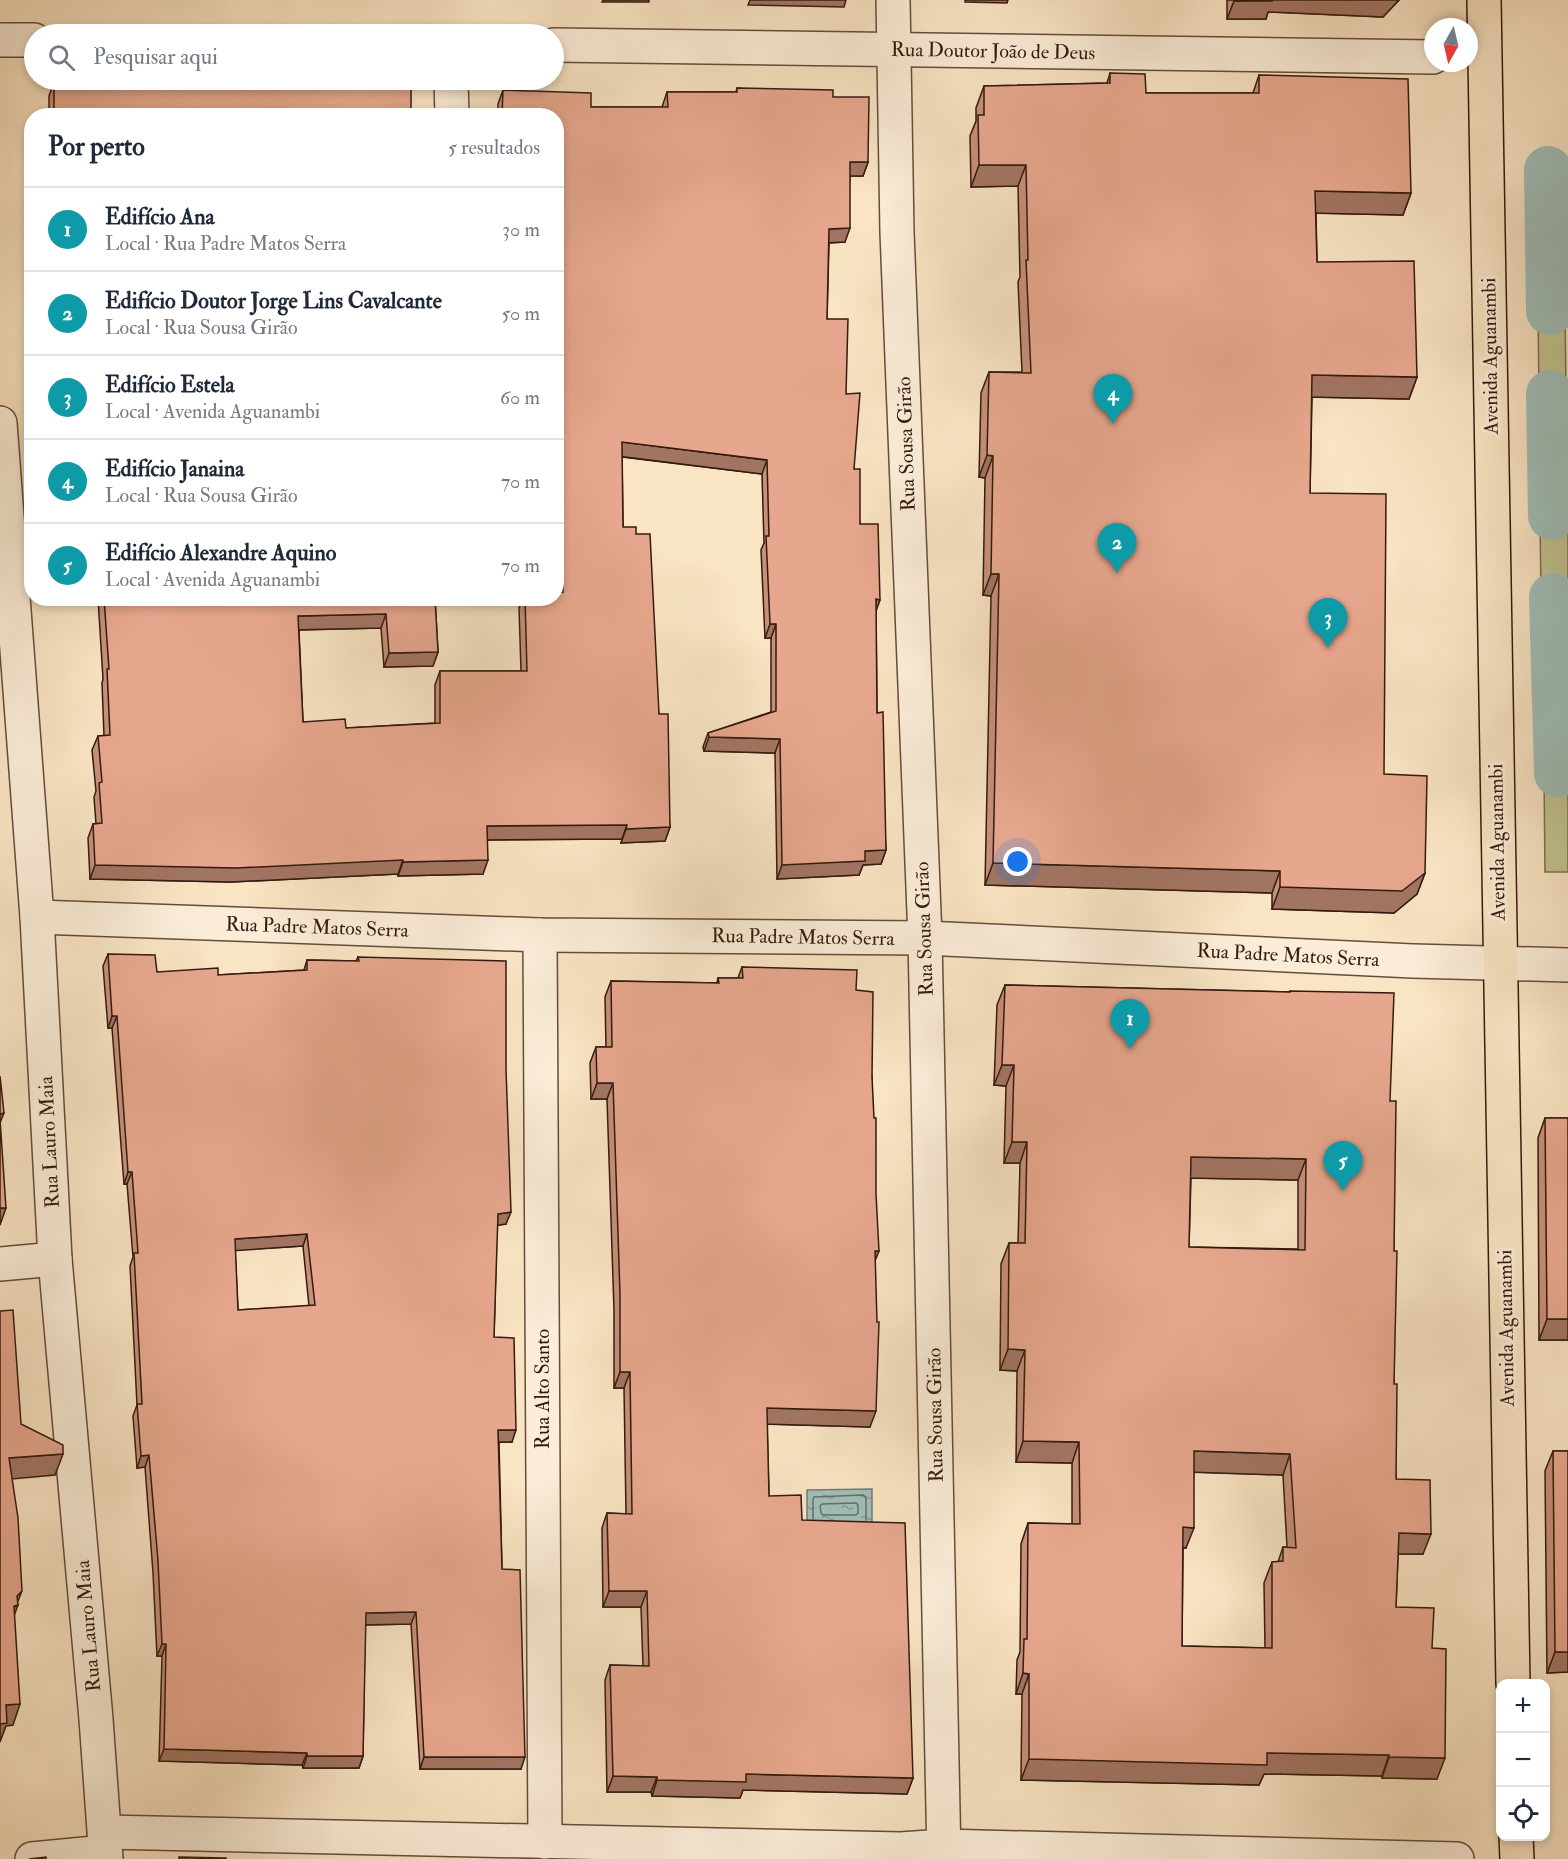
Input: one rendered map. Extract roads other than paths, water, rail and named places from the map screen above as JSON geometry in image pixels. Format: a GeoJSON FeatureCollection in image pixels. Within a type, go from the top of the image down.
{"type":"FeatureCollection","features":[{"type":"Feature","properties":{"kind":"main road","name":"Avenida Aguanambi"},"geometry":{"type":"LineString","coordinates":[[1478,50],[1484,0]]}},
{"type":"Feature","properties":{"kind":"main road","name":"Avenida Aguanambi"},"geometry":{"type":"LineString","coordinates":[[1477,72],[1500,963],[1513,1679]]}},
{"type":"Feature","properties":{"kind":"main road"},"geometry":{"type":"LineString","coordinates":[[1516,1841],[1517,1859]]}},
{"type":"Feature","properties":{"kind":"street","name":"Rua Sousa Girão"},"geometry":{"type":"LineString","coordinates":[[893,0],[892,50],[897,232],[925,938],[943,1852]]}},
{"type":"Feature","properties":{"kind":"street"},"geometry":{"type":"LineString","coordinates":[[0,40],[24,40]]}},
{"type":"Feature","properties":{"kind":"street","name":"Rua Doutor João de Deus"},"geometry":{"type":"LineString","coordinates":[[564,45],[1424,57]]}},
{"type":"Feature","properties":{"kind":"street"},"geometry":{"type":"LineString","coordinates":[[451,90],[452,108]]}},
{"type":"Feature","properties":{"kind":"street","name":"Rua Lauro Maia"},"geometry":{"type":"LineString","coordinates":[[0,423],[5,571],[37,917],[55,1259],[105,1848]]}},
{"type":"Feature","properties":{"kind":"street","name":"Rua Padre Matos Serra"},"geometry":{"type":"LineString","coordinates":[[37,917],[540,935],[925,938],[1568,965]]}},
{"type":"Feature","properties":{"kind":"street","name":"Rua Alto Santo"},"geometry":{"type":"LineString","coordinates":[[540,935],[545,1842]]}},
{"type":"Feature","properties":{"kind":"street"},"geometry":{"type":"LineString","coordinates":[[0,1264],[55,1259]]}},
{"type":"Feature","properties":{"kind":"street"},"geometry":{"type":"LineString","coordinates":[[32,1859],[105,1848],[545,1842],[626,1851],[901,1850],[1456,1859]]}},
{"type":"Feature","properties":{"kind":"water"},"geometry":{"type":"Polygon","coordinates":[[[872,1489],[872,1528],[807,1529],[807,1490],[872,1489]]]}},
{"type":"Feature","properties":{"kind":"waterway"},"geometry":{"type":"LineString","coordinates":[[1548,170],[1550,311]]}},
{"type":"Feature","properties":{"kind":"waterway"},"geometry":{"type":"LineString","coordinates":[[1550,394],[1552,516]]}},
{"type":"Feature","properties":{"kind":"waterway"},"geometry":{"type":"LineString","coordinates":[[1553,597],[1558,773]]}},
{"type":"Feature","properties":{"kind":"place","name":"Edifício Janaina"},"geometry":{"type":"Point","coordinates":[1113,424]}},
{"type":"Feature","properties":{"kind":"place","name":"Edifício Doutor Jorge Lins Cavalcante"},"geometry":{"type":"Point","coordinates":[1117,573]}},
{"type":"Feature","properties":{"kind":"place","name":"Edifício Estela"},"geometry":{"type":"Point","coordinates":[1328,648]}},
{"type":"Feature","properties":{"kind":"place","name":"Edifício Ana"},"geometry":{"type":"Point","coordinates":[1130,1049]}},
{"type":"Feature","properties":{"kind":"place","name":"Edifício Alexandre Aquino"},"geometry":{"type":"Point","coordinates":[1343,1191]}}]}
